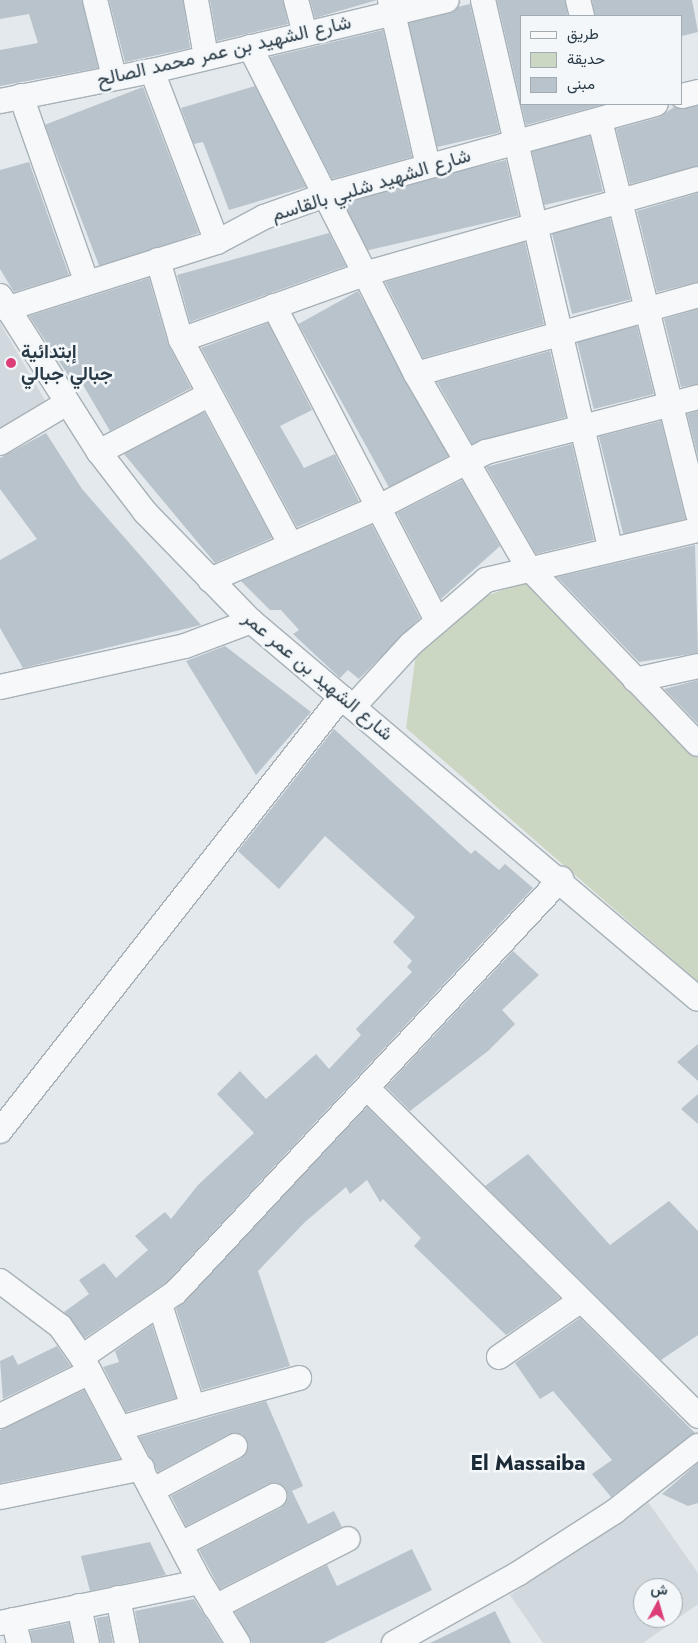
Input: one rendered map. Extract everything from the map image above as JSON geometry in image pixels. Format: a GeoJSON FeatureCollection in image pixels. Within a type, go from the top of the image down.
{"type":"FeatureCollection","features":[{"type":"Feature","properties":{"kind":"street"},"geometry":{"type":"LineString","coordinates":[[95,0],[114,77]]}},
{"type":"Feature","properties":{"kind":"street"},"geometry":{"type":"LineString","coordinates":[[196,0],[206,57]]}},
{"type":"Feature","properties":{"kind":"street"},"geometry":{"type":"LineString","coordinates":[[296,0],[305,34]]}},
{"type":"Feature","properties":{"kind":"street","name":"شارع الشهيد بن عمر محمد الصالح"},"geometry":{"type":"LineString","coordinates":[[11,98],[152,71],[305,34],[391,6],[447,0]]}},
{"type":"Feature","properties":{"kind":"street"},"geometry":{"type":"LineString","coordinates":[[483,0],[537,226],[579,425],[610,547]]}},
{"type":"Feature","properties":{"kind":"street"},"geometry":{"type":"LineString","coordinates":[[578,0],[582,15]]}},
{"type":"Feature","properties":{"kind":"street"},"geometry":{"type":"LineString","coordinates":[[391,6],[428,166]]}},
{"type":"Feature","properties":{"kind":"street"},"geometry":{"type":"LineString","coordinates":[[250,47],[416,374],[467,465],[528,567],[698,744]]}},
{"type":"Feature","properties":{"kind":"street"},"geometry":{"type":"LineString","coordinates":[[152,71],[217,242]]}},
{"type":"Feature","properties":{"kind":"street"},"geometry":{"type":"LineString","coordinates":[[683,96],[698,92]]}},
{"type":"Feature","properties":{"kind":"street"},"geometry":{"type":"LineString","coordinates":[[11,98],[86,281]]}},
{"type":"Feature","properties":{"kind":"street","name":"شارع الشهيد شلبي بالقاسم"},"geometry":{"type":"LineString","coordinates":[[3,303],[86,281],[217,242],[264,217],[325,195],[603,114],[651,105]]}},
{"type":"Feature","properties":{"kind":"street"},"geometry":{"type":"LineString","coordinates":[[603,114],[618,201],[698,514]]}},
{"type":"Feature","properties":{"kind":"street"},"geometry":{"type":"LineString","coordinates":[[181,340],[364,274],[698,179]]}},
{"type":"Feature","properties":{"kind":"street"},"geometry":{"type":"LineString","coordinates":[[158,260],[181,340],[208,395],[290,543]]}},
{"type":"Feature","properties":{"kind":"street"},"geometry":{"type":"LineString","coordinates":[[416,374],[698,295]]}},
{"type":"Feature","properties":{"kind":"street","name":"شارع الشهيد بن عمر عمر"},"geometry":{"type":"LineString","coordinates":[[3,303],[99,452],[145,512],[210,580],[251,621],[561,879],[698,999]]}},
{"type":"Feature","properties":{"kind":"street"},"geometry":{"type":"LineString","coordinates":[[274,306],[437,621]]}},
{"type":"Feature","properties":{"kind":"street"},"geometry":{"type":"LineString","coordinates":[[99,452],[208,395]]}},
{"type":"Feature","properties":{"kind":"street"},"geometry":{"type":"LineString","coordinates":[[210,580],[290,543],[377,508],[467,465],[486,452],[579,425],[698,397]]}},
{"type":"Feature","properties":{"kind":"street"},"geometry":{"type":"LineString","coordinates":[[0,443],[67,403]]}},
{"type":"Feature","properties":{"kind":"street"},"geometry":{"type":"LineString","coordinates":[[0,1131],[347,702],[437,621],[486,580],[528,567],[610,547],[698,530]]}},
{"type":"Feature","properties":{"kind":"street"},"geometry":{"type":"LineString","coordinates":[[0,687],[185,646],[251,621]]}},
{"type":"Feature","properties":{"kind":"street"},"geometry":{"type":"LineString","coordinates":[[635,680],[698,666]]}},
{"type":"Feature","properties":{"kind":"street"},"geometry":{"type":"LineString","coordinates":[[1,1412],[86,1364],[160,1305],[368,1089],[561,879]]}},
{"type":"Feature","properties":{"kind":"street"},"geometry":{"type":"LineString","coordinates":[[368,1089],[698,1416]]}},
{"type":"Feature","properties":{"kind":"street"},"geometry":{"type":"LineString","coordinates":[[0,1281],[60,1326],[86,1364],[200,1582],[238,1643]]}},
{"type":"Feature","properties":{"kind":"street"},"geometry":{"type":"LineString","coordinates":[[499,1357],[580,1301]]}},
{"type":"Feature","properties":{"kind":"street"},"geometry":{"type":"LineString","coordinates":[[160,1305],[193,1407]]}},
{"type":"Feature","properties":{"kind":"street"},"geometry":{"type":"LineString","coordinates":[[121,1428],[300,1378]]}},
{"type":"Feature","properties":{"kind":"street"},"geometry":{"type":"LineString","coordinates":[[153,1490],[235,1446]]}},
{"type":"Feature","properties":{"kind":"street"},"geometry":{"type":"LineString","coordinates":[[394,1643],[582,1532],[698,1446]]}},
{"type":"Feature","properties":{"kind":"street"},"geometry":{"type":"LineString","coordinates":[[0,1497],[142,1468]]}},
{"type":"Feature","properties":{"kind":"street"},"geometry":{"type":"LineString","coordinates":[[181,1544],[274,1496]]}},
{"type":"Feature","properties":{"kind":"street"},"geometry":{"type":"LineString","coordinates":[[215,1607],[348,1539]]}},
{"type":"Feature","properties":{"kind":"street"},"geometry":{"type":"LineString","coordinates":[[19,1643],[7,1621],[200,1582]]}},
{"type":"Feature","properties":{"kind":"street"},"geometry":{"type":"LineString","coordinates":[[118,1598],[127,1643]]}},
{"type":"Feature","properties":{"kind":"street"},"geometry":{"type":"LineString","coordinates":[[79,1606],[87,1643]]}},
{"type":"Feature","properties":{"kind":"shaded area","name":"إبتدائية جبالي جبالي"},"geometry":{"type":"Polygon","coordinates":[[[0,323],[46,402],[0,429],[0,323]]]}},
{"type":"Feature","properties":{"kind":"shaded area"},"geometry":{"type":"Polygon","coordinates":[[[648,1502],[698,1573],[698,1604],[683,1615],[683,1578],[633,1578],[633,1628],[664,1628],[643,1643],[543,1643],[510,1595],[648,1502]]]}},
{"type":"Feature","properties":{"kind":"green space"},"geometry":{"type":"Polygon","coordinates":[[[530,580],[698,752],[698,982],[406,728],[416,654],[486,596],[530,580]]]}},
{"type":"Feature","properties":{"kind":"building"},"geometry":{"type":"Polygon","coordinates":[[[0,0],[82,0],[98,68],[0,86],[0,50],[38,43],[29,14],[0,19],[0,0]]]}},
{"type":"Feature","properties":{"kind":"building"},"geometry":{"type":"Polygon","coordinates":[[[109,0],[183,0],[190,48],[125,62],[109,0]]]}},
{"type":"Feature","properties":{"kind":"building"},"geometry":{"type":"Polygon","coordinates":[[[210,0],[283,0],[288,24],[217,41],[210,0]]]}},
{"type":"Feature","properties":{"kind":"building"},"geometry":{"type":"Polygon","coordinates":[[[310,0],[377,0],[315,18],[310,0]]]}},
{"type":"Feature","properties":{"kind":"building"},"geometry":{"type":"Polygon","coordinates":[[[497,0],[565,0],[568,15],[520,15],[520,99],[497,0]]]}},
{"type":"Feature","properties":{"kind":"building"},"geometry":{"type":"Polygon","coordinates":[[[592,0],[692,0],[698,32],[683,36],[683,15],[595,15],[592,0]]]}},
{"type":"Feature","properties":{"kind":"building"},"geometry":{"type":"Polygon","coordinates":[[[470,4],[500,133],[437,147],[408,18],[470,4]]]}},
{"type":"Feature","properties":{"kind":"building"},"geometry":{"type":"Polygon","coordinates":[[[383,30],[412,157],[332,179],[270,57],[383,30]]]}},
{"type":"Feature","properties":{"kind":"building"},"geometry":{"type":"Polygon","coordinates":[[[255,86],[306,187],[229,210],[203,142],[194,144],[181,108],[255,86]]]}},
{"type":"Feature","properties":{"kind":"building"},"geometry":{"type":"Polygon","coordinates":[[[143,87],[199,233],[101,270],[45,125],[143,87]]]}},
{"type":"Feature","properties":{"kind":"building"},"geometry":{"type":"Polygon","coordinates":[[[521,105],[601,105],[526,125],[521,105]]]}},
{"type":"Feature","properties":{"kind":"building"},"geometry":{"type":"Polygon","coordinates":[[[698,106],[698,166],[630,184],[616,129],[660,117],[674,107],[698,106]]]}},
{"type":"Feature","properties":{"kind":"building"},"geometry":{"type":"Polygon","coordinates":[[[590,136],[603,192],[544,205],[532,149],[590,136]]]}},
{"type":"Feature","properties":{"kind":"building"},"geometry":{"type":"Polygon","coordinates":[[[506,160],[519,216],[356,253],[343,198],[506,160]]]}},
{"type":"Feature","properties":{"kind":"building"},"geometry":{"type":"Polygon","coordinates":[[[29,162],[69,275],[14,292],[0,269],[0,170],[29,162]]]}},
{"type":"Feature","properties":{"kind":"building"},"geometry":{"type":"Polygon","coordinates":[[[698,193],[698,282],[657,292],[637,211],[698,193]]]}},
{"type":"Feature","properties":{"kind":"building"},"geometry":{"type":"Polygon","coordinates":[[[610,218],[630,300],[572,314],[552,233],[610,218]]]}},
{"type":"Feature","properties":{"kind":"building"},"geometry":{"type":"Polygon","coordinates":[[[329,233],[346,266],[190,322],[177,275],[329,233]]]}},
{"type":"Feature","properties":{"kind":"building"},"geometry":{"type":"Polygon","coordinates":[[[525,242],[544,324],[423,358],[385,282],[525,242]]]}},
{"type":"Feature","properties":{"kind":"building"},"geometry":{"type":"Polygon","coordinates":[[[149,278],[168,344],[191,388],[110,431],[79,378],[72,381],[29,316],[149,278]]]}},
{"type":"Feature","properties":{"kind":"building"},"geometry":{"type":"Polygon","coordinates":[[[358,291],[449,455],[390,488],[299,324],[358,291]]]}},
{"type":"Feature","properties":{"kind":"building"},"geometry":{"type":"Polygon","coordinates":[[[698,309],[698,384],[681,387],[664,319],[698,309]]]}},
{"type":"Feature","properties":{"kind":"building"},"geometry":{"type":"Polygon","coordinates":[[[268,323],[312,410],[280,426],[304,468],[335,454],[359,501],[297,527],[201,348],[268,323]]]}},
{"type":"Feature","properties":{"kind":"building"},"geometry":{"type":"Polygon","coordinates":[[[637,326],[654,394],[594,409],[577,341],[637,326]]]}},
{"type":"Feature","properties":{"kind":"building"},"geometry":{"type":"Polygon","coordinates":[[[550,351],[566,417],[472,444],[437,382],[550,351]]]}},
{"type":"Feature","properties":{"kind":"building"},"geometry":{"type":"Polygon","coordinates":[[[698,411],[698,457],[687,414],[698,411]]]}},
{"type":"Feature","properties":{"kind":"building"},"geometry":{"type":"Polygon","coordinates":[[[204,412],[272,538],[215,563],[124,454],[204,412]]]}},
{"type":"Feature","properties":{"kind":"building"},"geometry":{"type":"Polygon","coordinates":[[[661,421],[685,519],[623,534],[599,436],[661,421]]]}},
{"type":"Feature","properties":{"kind":"building"},"geometry":{"type":"Polygon","coordinates":[[[46,433],[82,489],[201,625],[23,668],[0,628],[0,560],[37,539],[0,489],[0,458],[46,433]]]}},
{"type":"Feature","properties":{"kind":"building"},"geometry":{"type":"Polygon","coordinates":[[[572,444],[594,540],[536,554],[486,467],[572,444]]]}},
{"type":"Feature","properties":{"kind":"building"},"geometry":{"type":"Polygon","coordinates":[[[462,480],[500,546],[441,599],[397,513],[462,480]]]}},
{"type":"Feature","properties":{"kind":"building"},"geometry":{"type":"Polygon","coordinates":[[[372,525],[420,618],[359,679],[348,670],[340,678],[293,634],[299,630],[281,610],[270,610],[241,581],[372,525]]]}},
{"type":"Feature","properties":{"kind":"building"},"geometry":{"type":"Polygon","coordinates":[[[695,545],[698,653],[639,662],[557,577],[695,545]]]}},
{"type":"Feature","properties":{"kind":"building"},"geometry":{"type":"Polygon","coordinates":[[[225,646],[311,712],[256,775],[186,661],[225,646]]]}},
{"type":"Feature","properties":{"kind":"building"},"geometry":{"type":"Polygon","coordinates":[[[698,680],[698,724],[664,689],[698,680]]]}},
{"type":"Feature","properties":{"kind":"building"},"geometry":{"type":"Polygon","coordinates":[[[334,729],[471,854],[475,850],[499,870],[505,864],[533,888],[167,1282],[85,1338],[64,1312],[89,1294],[79,1280],[104,1263],[116,1278],[148,1250],[135,1236],[165,1212],[171,1219],[198,1185],[254,1133],[217,1094],[240,1071],[266,1099],[316,1054],[329,1069],[361,1035],[356,1029],[412,972],[407,967],[412,961],[393,942],[415,917],[325,836],[279,889],[238,851],[334,729]]]}},
{"type":"Feature","properties":{"kind":"building"},"geometry":{"type":"Polygon","coordinates":[[[513,951],[539,975],[502,1010],[515,1024],[488,1051],[410,1111],[386,1087],[513,951]]]}},
{"type":"Feature","properties":{"kind":"building"},"geometry":{"type":"Polygon","coordinates":[[[698,1044],[698,1081],[677,1062],[698,1044]]]}},
{"type":"Feature","properties":{"kind":"building"},"geometry":{"type":"Polygon","coordinates":[[[698,1094],[698,1124],[681,1109],[698,1094]]]}},
{"type":"Feature","properties":{"kind":"building"},"geometry":{"type":"Polygon","coordinates":[[[367,1107],[560,1298],[506,1335],[414,1246],[421,1238],[383,1199],[380,1202],[367,1180],[350,1194],[346,1187],[305,1222],[258,1271],[290,1366],[202,1390],[176,1309],[367,1107]]]}},
{"type":"Feature","properties":{"kind":"building"},"geometry":{"type":"Polygon","coordinates":[[[528,1154],[610,1245],[669,1201],[698,1231],[698,1335],[661,1360],[485,1186],[528,1154]]]}},
{"type":"Feature","properties":{"kind":"building"},"geometry":{"type":"Polygon","coordinates":[[[580,1318],[695,1433],[611,1497],[592,1474],[612,1460],[553,1391],[540,1399],[515,1363],[580,1318]]]}},
{"type":"Feature","properties":{"kind":"building"},"geometry":{"type":"Polygon","coordinates":[[[152,1325],[176,1398],[126,1412],[103,1367],[119,1362],[115,1351],[152,1325]]]}},
{"type":"Feature","properties":{"kind":"building"},"geometry":{"type":"Polygon","coordinates":[[[57,1346],[71,1366],[3,1399],[0,1361],[13,1355],[18,1365],[57,1346]]]}},
{"type":"Feature","properties":{"kind":"building"},"geometry":{"type":"Polygon","coordinates":[[[84,1390],[120,1459],[0,1483],[0,1430],[84,1390]]]}},
{"type":"Feature","properties":{"kind":"building"},"geometry":{"type":"Polygon","coordinates":[[[266,1401],[303,1486],[292,1491],[308,1524],[334,1511],[342,1527],[220,1589],[199,1550],[281,1508],[288,1497],[286,1489],[268,1484],[186,1526],[171,1496],[242,1458],[247,1440],[242,1434],[229,1434],[158,1472],[139,1437],[266,1401]]]}},
{"type":"Feature","properties":{"kind":"building"},"geometry":{"type":"Polygon","coordinates":[[[698,1463],[698,1503],[688,1506],[662,1494],[698,1463]]]}},
{"type":"Feature","properties":{"kind":"building"},"geometry":{"type":"Polygon","coordinates":[[[150,1542],[166,1575],[90,1591],[81,1556],[150,1542]]]}},
{"type":"Feature","properties":{"kind":"building"},"geometry":{"type":"Polygon","coordinates":[[[412,1549],[432,1590],[324,1643],[252,1643],[235,1612],[327,1565],[337,1586],[412,1549]]]}},
{"type":"Feature","properties":{"kind":"building"},"geometry":{"type":"Polygon","coordinates":[[[194,1599],[222,1643],[140,1643],[135,1611],[194,1599]]]}},
{"type":"Feature","properties":{"kind":"building"},"geometry":{"type":"Polygon","coordinates":[[[495,1611],[511,1643],[430,1643],[455,1631],[495,1611]]]}},
{"type":"Feature","properties":{"kind":"building"},"geometry":{"type":"Polygon","coordinates":[[[108,1616],[113,1643],[101,1643],[96,1618],[108,1616]]]}},
{"type":"Feature","properties":{"kind":"building"},"geometry":{"type":"Polygon","coordinates":[[[69,1623],[73,1643],[32,1643],[30,1631],[69,1623]]]}},
{"type":"Feature","properties":{"kind":"place","name":"إبتدائية جبالي جبالي"},"geometry":{"type":"Point","coordinates":[11,363]}},
{"type":"Feature","properties":{"kind":"district","name":"El Massaiba"},"geometry":{"type":"Point","coordinates":[528,1463]}}]}
